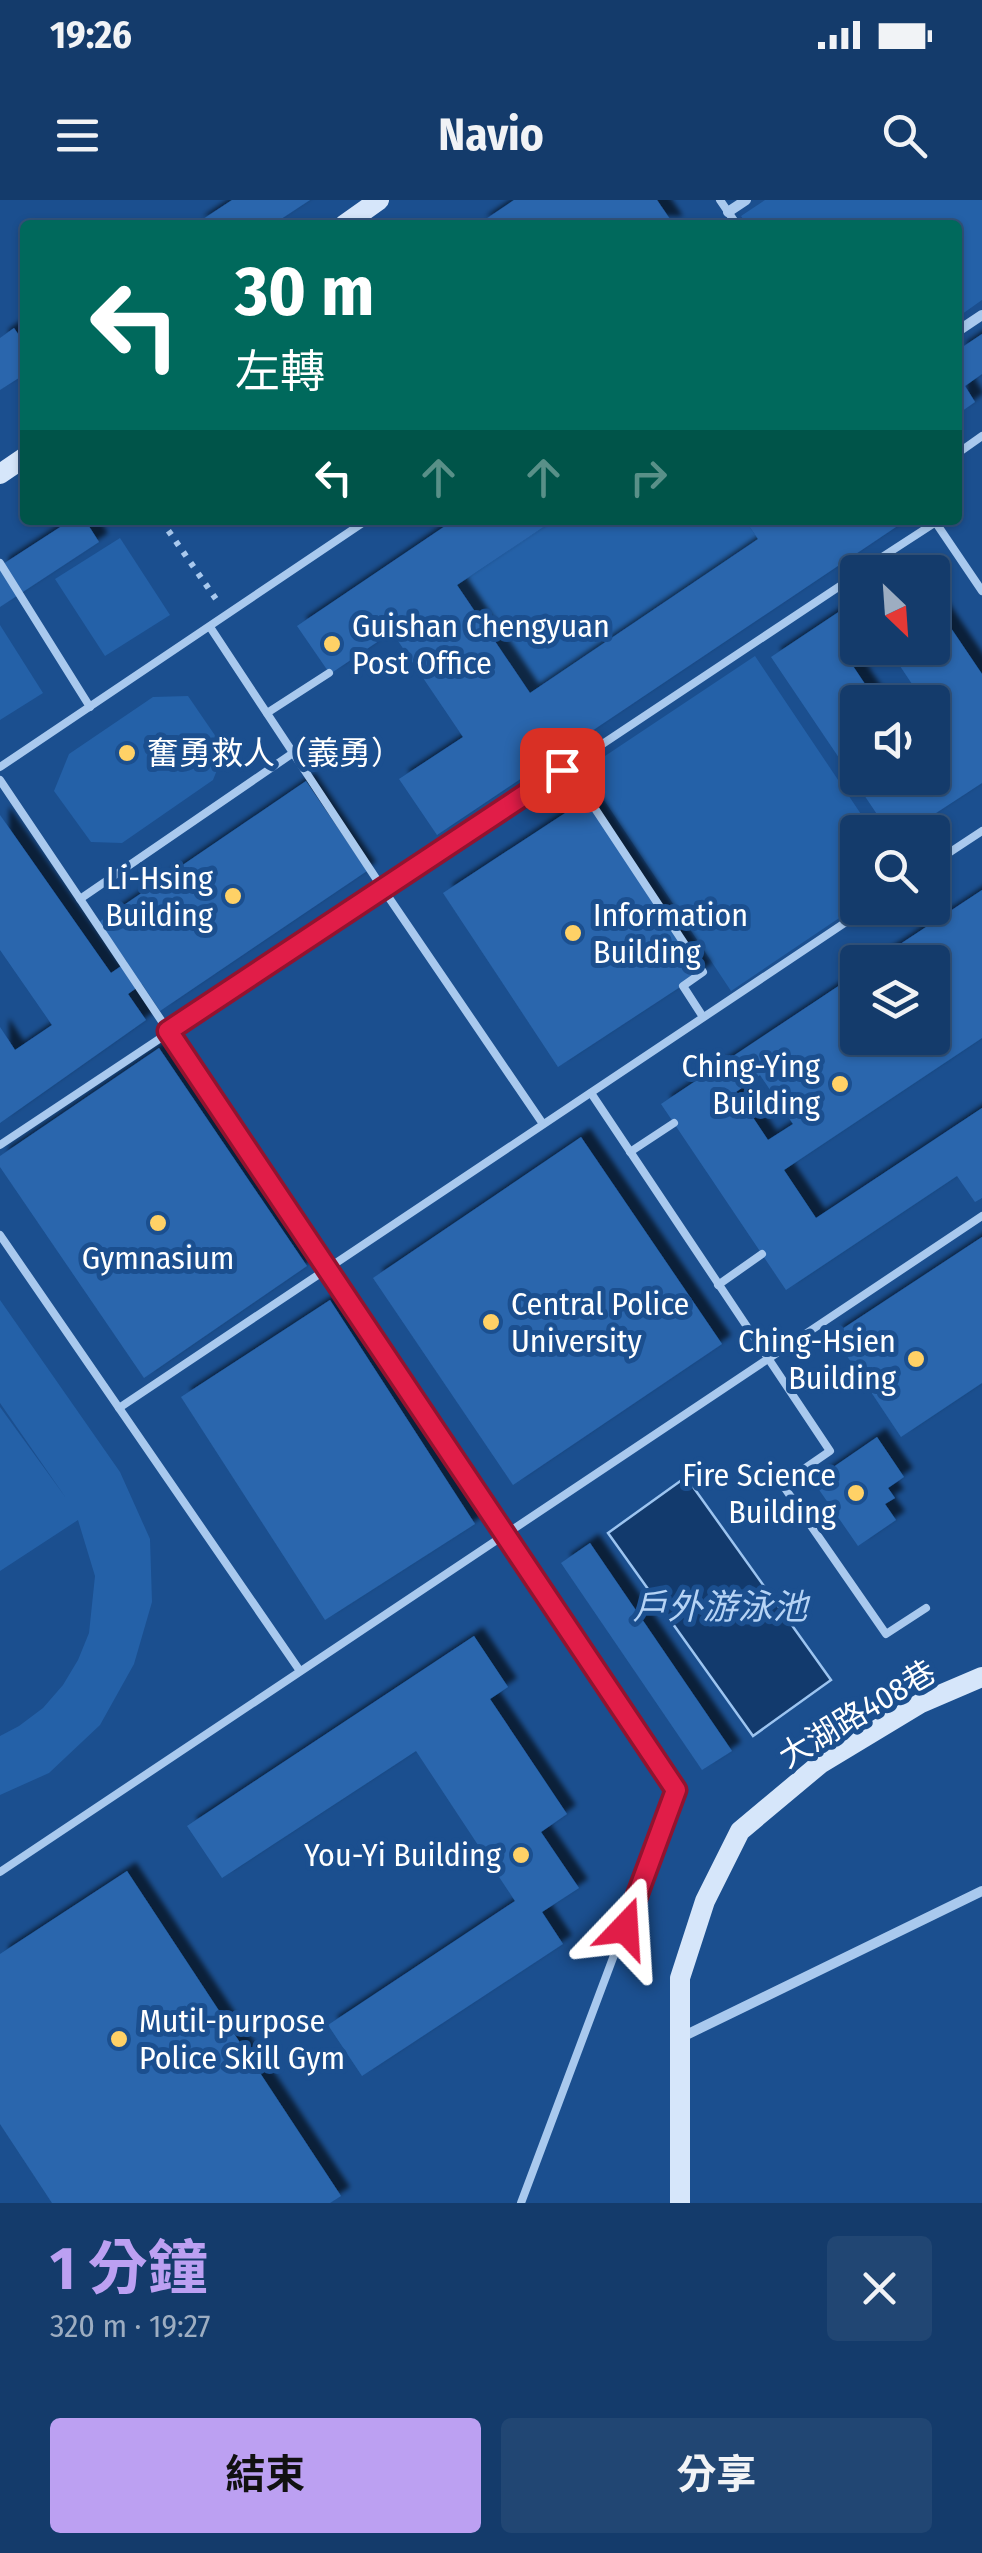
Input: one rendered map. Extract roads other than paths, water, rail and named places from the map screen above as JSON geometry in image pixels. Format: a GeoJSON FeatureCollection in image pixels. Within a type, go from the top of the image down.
{"type":"FeatureCollection","features":[{"type":"Feature","properties":{"kind":"street"},"geometry":{"type":"LineString","coordinates":[[351,220],[379,200]]}},
{"type":"Feature","properties":{"kind":"street"},"geometry":{"type":"LineString","coordinates":[[728,212],[746,200]]}},
{"type":"Feature","properties":{"kind":"street","name":"大湖路408巷"},"geometry":{"type":"LineString","coordinates":[[680,2203],[680,1978],[705,1901],[740,1831],[820,1764],[921,1703],[982,1677]]}},
{"type":"Feature","properties":{"kind":"street"},"geometry":{"type":"LineString","coordinates":[[681,2038],[982,1891]]}},
{"type":"Feature","properties":{"kind":"lane"},"geometry":{"type":"LineString","coordinates":[[720,200],[733,220]]}},
{"type":"Feature","properties":{"kind":"lane"},"geometry":{"type":"LineString","coordinates":[[0,767],[360,525]]}},
{"type":"Feature","properties":{"kind":"lane"},"geometry":{"type":"LineString","coordinates":[[885,555],[929,525]]}},
{"type":"Feature","properties":{"kind":"lane"},"geometry":{"type":"LineString","coordinates":[[938,525],[982,591]]}},
{"type":"Feature","properties":{"kind":"lane"},"geometry":{"type":"LineString","coordinates":[[0,563],[90,707]]}},
{"type":"Feature","properties":{"kind":"lane"},"geometry":{"type":"LineString","coordinates":[[0,1145],[840,585]]}},
{"type":"Feature","properties":{"kind":"lane"},"geometry":{"type":"LineString","coordinates":[[210,627],[543,1124]]}},
{"type":"Feature","properties":{"kind":"lane"},"geometry":{"type":"LineString","coordinates":[[266,713],[329,672]]}},
{"type":"Feature","properties":{"kind":"lane"},"geometry":{"type":"LineString","coordinates":[[80,898],[293,753]]}},
{"type":"Feature","properties":{"kind":"lane"},"geometry":{"type":"LineString","coordinates":[[562,770],[582,802],[588,798],[704,972],[682,986],[703,1017]]}},
{"type":"Feature","properties":{"kind":"lane"},"geometry":{"type":"LineString","coordinates":[[0,780],[676,1790],[522,2203]]}},
{"type":"Feature","properties":{"kind":"lane"},"geometry":{"type":"LineString","coordinates":[[950,852],[982,831]]}},
{"type":"Feature","properties":{"kind":"lane"},"geometry":{"type":"LineString","coordinates":[[119,1408],[842,925]]}},
{"type":"Feature","properties":{"kind":"lane"},"geometry":{"type":"LineString","coordinates":[[590,1093],[830,1451],[782,1484],[886,1634],[926,1608]]}},
{"type":"Feature","properties":{"kind":"lane"},"geometry":{"type":"LineString","coordinates":[[630,1152],[674,1123]]}},
{"type":"Feature","properties":{"kind":"lane"},"geometry":{"type":"LineString","coordinates":[[0,1872],[982,1216]]}},
{"type":"Feature","properties":{"kind":"lane"},"geometry":{"type":"LineString","coordinates":[[0,1235],[300,1671]]}},
{"type":"Feature","properties":{"kind":"lane"},"geometry":{"type":"LineString","coordinates":[[718,1285],[762,1254]]}},
{"type":"Feature","properties":{"kind":"water","name":"戶外游泳池"},"geometry":{"type":"Polygon","coordinates":[[[686,1477],[831,1680],[753,1736],[608,1533],[686,1477]]]}},
{"type":"Feature","properties":{"kind":"place","name":"Guishan Chengyuan Post Office"},"geometry":{"type":"Point","coordinates":[332,644]}},
{"type":"Feature","properties":{"kind":"place","name":"奮勇救人（義勇）"},"geometry":{"type":"Point","coordinates":[127,753]}},
{"type":"Feature","properties":{"kind":"place","name":"Li-Hsing Building"},"geometry":{"type":"Point","coordinates":[233,896]}},
{"type":"Feature","properties":{"kind":"place","name":"Information Building"},"geometry":{"type":"Point","coordinates":[573,933]}},
{"type":"Feature","properties":{"kind":"place","name":"Ching-Ying Building"},"geometry":{"type":"Point","coordinates":[840,1084]}},
{"type":"Feature","properties":{"kind":"place","name":"Gymnasium"},"geometry":{"type":"Point","coordinates":[158,1223]}},
{"type":"Feature","properties":{"kind":"place","name":"Central Police University"},"geometry":{"type":"Point","coordinates":[491,1322]}},
{"type":"Feature","properties":{"kind":"place","name":"Ching-Hsien Building"},"geometry":{"type":"Point","coordinates":[916,1359]}},
{"type":"Feature","properties":{"kind":"place","name":"Fire Science Building"},"geometry":{"type":"Point","coordinates":[856,1493]}},
{"type":"Feature","properties":{"kind":"place","name":"You-Yi Building"},"geometry":{"type":"Point","coordinates":[521,1855]}},
{"type":"Feature","properties":{"kind":"place","name":"Mutil-purpose Police Skill Gym"},"geometry":{"type":"Point","coordinates":[119,2039]}}]}
